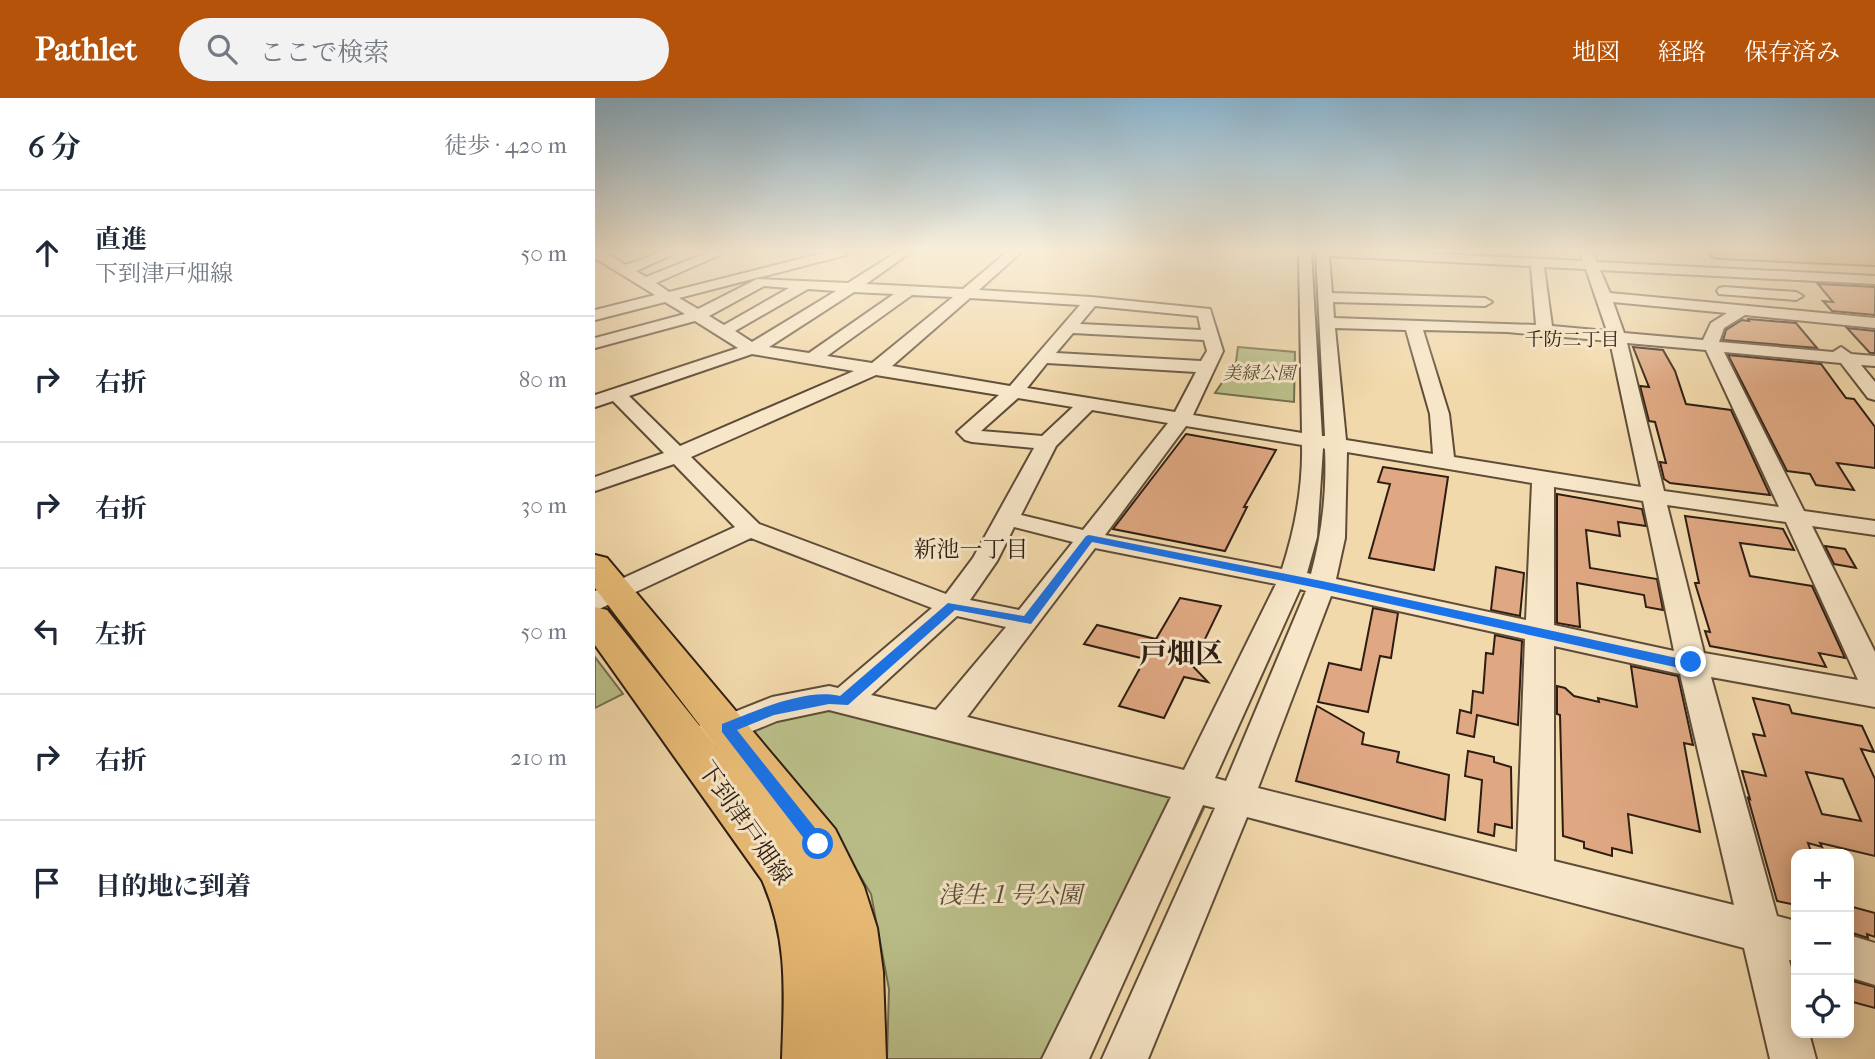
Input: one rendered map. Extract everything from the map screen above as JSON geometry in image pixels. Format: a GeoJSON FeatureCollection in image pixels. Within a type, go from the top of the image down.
{"type":"FeatureCollection","features":[{"type":"Feature","properties":{"kind":"main road","name":"下到津戸畑線"},"geometry":{"type":"LineString","coordinates":[[600,595],[709,737],[818,844],[840,889],[853,941],[858,1007],[857,1059]]}},
{"type":"Feature","properties":{"kind":"main road","name":"下到津戸畑線"},"geometry":{"type":"LineString","coordinates":[[709,737],[779,864],[800,908],[811,964],[811,1059]]}},
{"type":"Feature","properties":{"kind":"street"},"geometry":{"type":"LineString","coordinates":[[595,315],[666,297]]}},
{"type":"Feature","properties":{"kind":"street"},"geometry":{"type":"LineString","coordinates":[[670,297],[753,349],[1653,496],[1875,528]]}},
{"type":"Feature","properties":{"kind":"street"},"geometry":{"type":"LineString","coordinates":[[595,343],[699,315],[734,297]]}},
{"type":"Feature","properties":{"kind":"street"},"geometry":{"type":"LineString","coordinates":[[724,331],[783,297]]}},
{"type":"Feature","properties":{"kind":"street"},"geometry":{"type":"LineString","coordinates":[[595,401],[753,349],[837,297]]}},
{"type":"Feature","properties":{"kind":"street"},"geometry":{"type":"LineString","coordinates":[[812,359],[900,297]]}},
{"type":"Feature","properties":{"kind":"street"},"geometry":{"type":"LineString","coordinates":[[595,484],[676,456],[874,369],[887,362],[961,297]]}},
{"type":"Feature","properties":{"kind":"street"},"geometry":{"type":"LineString","coordinates":[[943,724],[1181,419],[1215,351],[1205,312],[1197,309],[1015,297]]}},
{"type":"Feature","properties":{"kind":"street"},"geometry":{"type":"LineString","coordinates":[[1125,1059],[1237,800],[1322,585],[1334,527],[1337,486],[1324,442],[1309,297]]}},
{"type":"Feature","properties":{"kind":"street"},"geometry":{"type":"LineString","coordinates":[[1065,1059],[1292,579],[1305,537],[1324,442],[1326,297]]}},
{"type":"Feature","properties":{"kind":"street"},"geometry":{"type":"LineString","coordinates":[[1327,310],[1434,297]]}},
{"type":"Feature","properties":{"kind":"street"},"geometry":{"type":"LineString","coordinates":[[1484,297],[1494,327]]}},
{"type":"Feature","properties":{"kind":"street"},"geometry":{"type":"LineString","coordinates":[[1541,297],[1545,331]]}},
{"type":"Feature","properties":{"kind":"street"},"geometry":{"type":"LineString","coordinates":[[1793,1059],[1779,935],[1692,664],[1617,340],[1603,297],[1875,323]]}},
{"type":"Feature","properties":{"kind":"street"},"geometry":{"type":"LineString","coordinates":[[1737,297],[1743,310]]}},
{"type":"Feature","properties":{"kind":"street"},"geometry":{"type":"LineString","coordinates":[[1798,297],[1875,394]]}},
{"type":"Feature","properties":{"kind":"street"},"geometry":{"type":"LineString","coordinates":[[1048,443],[972,436],[967,432],[1014,391],[1090,301]]}},
{"type":"Feature","properties":{"kind":"street"},"geometry":{"type":"LineString","coordinates":[[1327,310],[1413,325],[1494,327],[1617,340],[1710,344],[1875,361]]}},
{"type":"Feature","properties":{"kind":"street"},"geometry":{"type":"LineString","coordinates":[[1710,344],[1717,326],[1743,310]]}},
{"type":"Feature","properties":{"kind":"street"},"geometry":{"type":"LineString","coordinates":[[1413,325],[1446,451],[1443,461]]}},
{"type":"Feature","properties":{"kind":"street"},"geometry":{"type":"LineString","coordinates":[[1069,328],[1211,335]]}},
{"type":"Feature","properties":{"kind":"street"},"geometry":{"type":"LineString","coordinates":[[1710,344],[1720,359],[1793,517],[1875,683]]}},
{"type":"Feature","properties":{"kind":"street"},"geometry":{"type":"LineString","coordinates":[[1044,358],[1208,367]]}},
{"type":"Feature","properties":{"kind":"street"},"geometry":{"type":"LineString","coordinates":[[617,394],[750,528],[952,606],[1026,621]]}},
{"type":"Feature","properties":{"kind":"street"},"geometry":{"type":"LineString","coordinates":[[843,702],[952,606],[984,561],[1048,443],[1087,404]]}},
{"type":"Feature","properties":{"kind":"street"},"geometry":{"type":"LineString","coordinates":[[1535,873],[1543,478]]}},
{"type":"Feature","properties":{"kind":"street"},"geometry":{"type":"LineString","coordinates":[[1005,518],[1089,539],[1322,585],[1692,664],[1875,695]]}},
{"type":"Feature","properties":{"kind":"street"},"geometry":{"type":"LineString","coordinates":[[600,595],[750,528]]}},
{"type":"Feature","properties":{"kind":"street"},"geometry":{"type":"LineString","coordinates":[[709,737],[772,710],[829,698],[943,724],[1779,935]]}},
{"type":"Feature","properties":{"kind":"street"},"geometry":{"type":"LineString","coordinates":[[1854,958],[1875,964]]}},
{"type":"Feature","properties":{"kind":"green space","name":"美緑公園"},"geometry":{"type":"Polygon","coordinates":[[[1238,347],[1295,352],[1294,402],[1215,393],[1236,362],[1238,347]]]}},
{"type":"Feature","properties":{"kind":"green space"},"geometry":{"type":"Polygon","coordinates":[[[595,657],[623,694],[595,708],[595,657]]]}},
{"type":"Feature","properties":{"kind":"green space","name":"浅生１号公園"},"geometry":{"type":"Polygon","coordinates":[[[825,708],[1206,804],[1085,1059],[887,1059],[889,989],[871,894],[831,827],[751,728],[775,717],[825,708]]]}},
{"type":"Feature","properties":{"kind":"building"},"geometry":{"type":"Polygon","coordinates":[[[1829,297],[1875,297],[1875,315],[1832,311],[1823,301],[1833,302],[1829,297]]]}},
{"type":"Feature","properties":{"kind":"building"},"geometry":{"type":"Polygon","coordinates":[[[1748,319],[1796,323],[1817,348],[1723,340],[1726,330],[1742,320],[1749,321],[1748,319]]]}},
{"type":"Feature","properties":{"kind":"building"},"geometry":{"type":"Polygon","coordinates":[[[1847,328],[1875,331],[1875,353],[1870,353],[1847,328]]]}},
{"type":"Feature","properties":{"kind":"building"},"geometry":{"type":"Polygon","coordinates":[[[1633,347],[1663,350],[1675,371],[1686,404],[1731,410],[1770,495],[1670,483],[1664,479],[1660,462],[1666,463],[1655,422],[1649,421],[1640,386],[1649,387],[1633,347]]]}},
{"type":"Feature","properties":{"kind":"building"},"geometry":{"type":"Polygon","coordinates":[[[1728,355],[1821,364],[1846,398],[1854,399],[1875,427],[1875,468],[1837,463],[1854,490],[1816,485],[1810,474],[1787,471],[1728,355]]]}},
{"type":"Feature","properties":{"kind":"building"},"geometry":{"type":"Polygon","coordinates":[[[1186,434],[1276,450],[1244,507],[1247,507],[1225,551],[1113,529],[1186,434]]]}},
{"type":"Feature","properties":{"kind":"building"},"geometry":{"type":"Polygon","coordinates":[[[1383,467],[1448,477],[1434,570],[1369,558],[1390,484],[1378,482],[1383,467]]]}},
{"type":"Feature","properties":{"kind":"building"},"geometry":{"type":"Polygon","coordinates":[[[1557,494],[1642,509],[1646,526],[1618,522],[1620,536],[1586,530],[1590,568],[1657,579],[1663,610],[1646,607],[1644,595],[1577,583],[1580,627],[1557,623],[1557,494]]]}},
{"type":"Feature","properties":{"kind":"building"},"geometry":{"type":"Polygon","coordinates":[[[1685,516],[1783,529],[1794,550],[1740,543],[1750,576],[1812,586],[1845,658],[1819,653],[1826,667],[1710,646],[1705,631],[1710,632],[1695,583],[1699,583],[1685,516]]]}},
{"type":"Feature","properties":{"kind":"building"},"geometry":{"type":"Polygon","coordinates":[[[1825,546],[1845,549],[1856,568],[1834,564],[1825,546]]]}},
{"type":"Feature","properties":{"kind":"building"},"geometry":{"type":"Polygon","coordinates":[[[1496,567],[1524,573],[1520,616],[1491,610],[1496,567]]]}},
{"type":"Feature","properties":{"kind":"building"},"geometry":{"type":"Polygon","coordinates":[[[1180,598],[1221,606],[1204,641],[1218,645],[1186,659],[1208,682],[1184,677],[1164,718],[1119,706],[1145,659],[1084,644],[1097,625],[1156,639],[1180,598]]]}},
{"type":"Feature","properties":{"kind":"building"},"geometry":{"type":"Polygon","coordinates":[[[1373,608],[1398,613],[1391,658],[1380,656],[1368,712],[1318,702],[1329,663],[1361,670],[1373,608]]]}},
{"type":"Feature","properties":{"kind":"building"},"geometry":{"type":"Polygon","coordinates":[[[1495,635],[1522,641],[1518,725],[1477,715],[1474,737],[1457,733],[1460,710],[1471,713],[1473,691],[1483,693],[1486,653],[1493,654],[1495,635]]]}},
{"type":"Feature","properties":{"kind":"building"},"geometry":{"type":"Polygon","coordinates":[[[1631,666],[1678,676],[1693,745],[1684,743],[1700,832],[1628,814],[1632,853],[1612,848],[1612,856],[1584,848],[1584,842],[1563,836],[1557,686],[1565,688],[1574,696],[1599,702],[1598,698],[1637,707],[1631,666]]]}},
{"type":"Feature","properties":{"kind":"building"},"geometry":{"type":"Polygon","coordinates":[[[1753,698],[1789,705],[1792,713],[1862,726],[1874,752],[1861,749],[1875,779],[1875,856],[1820,843],[1822,847],[1808,843],[1810,849],[1791,849],[1791,904],[1777,901],[1748,798],[1750,799],[1742,771],[1766,776],[1753,734],[1765,736],[1753,698]],[[1806,772],[1822,814],[1861,821],[1843,779],[1806,772]]]}},
{"type":"Feature","properties":{"kind":"building"},"geometry":{"type":"Polygon","coordinates":[[[1317,706],[1364,733],[1362,744],[1399,752],[1397,762],[1449,775],[1445,820],[1296,781],[1317,706]]]}},
{"type":"Feature","properties":{"kind":"building"},"geometry":{"type":"Polygon","coordinates":[[[1468,751],[1494,757],[1494,762],[1511,767],[1512,828],[1495,824],[1494,836],[1478,832],[1482,780],[1465,776],[1468,751]]]}},
{"type":"Feature","properties":{"kind":"building"},"geometry":{"type":"Polygon","coordinates":[[[1854,907],[1875,913],[1875,937],[1867,934],[1868,938],[1854,934],[1854,907]]]}},
{"type":"Feature","properties":{"kind":"building"},"geometry":{"type":"Polygon","coordinates":[[[1854,981],[1875,987],[1875,1008],[1854,1002],[1854,981]]]}},
{"type":"Feature","properties":{"kind":"district","name":"千防二丁目"},"geometry":{"type":"Point","coordinates":[1572,340]}},
{"type":"Feature","properties":{"kind":"district","name":"新池一丁目"},"geometry":{"type":"Point","coordinates":[971,549]}},
{"type":"Feature","properties":{"kind":"district","name":"戸畑区"},"geometry":{"type":"Point","coordinates":[1181,653]}},
{"type":"Feature","properties":{"kind":"route"},"geometry":{"type":"LineString","coordinates":[[818,844],[727,728],[772,710],[829,698],[843,702],[952,606],[1026,621],[1089,539],[1322,585],[1693,666],[1691,662]]}}]}
